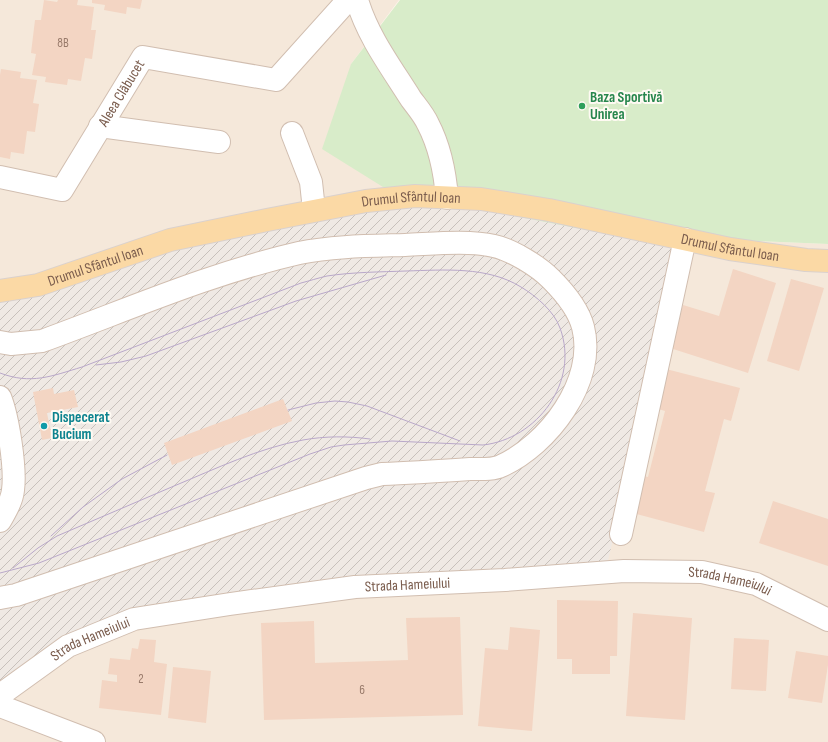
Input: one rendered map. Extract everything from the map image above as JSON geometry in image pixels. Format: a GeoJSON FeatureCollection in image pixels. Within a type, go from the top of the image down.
{"type":"FeatureCollection","features":[{"type":"Feature","properties":{"kind":"main road","name":"Drumul Sfântul Ioan"},"geometry":{"type":"LineString","coordinates":[[0,291],[38,285],[170,240],[314,210],[366,201],[415,196],[482,199],[549,210],[730,249],[806,260],[828,261]]}},
{"type":"Feature","properties":{"kind":"street","name":"Aleea Clăbucet"},"geometry":{"type":"LineString","coordinates":[[0,177],[62,190],[142,56],[276,80],[348,0]]}},
{"type":"Feature","properties":{"kind":"street"},"geometry":{"type":"LineString","coordinates":[[357,0],[376,45],[428,124],[442,163],[447,198]]}},
{"type":"Feature","properties":{"kind":"street"},"geometry":{"type":"LineString","coordinates":[[100,126],[219,142]]}},
{"type":"Feature","properties":{"kind":"street"},"geometry":{"type":"LineString","coordinates":[[292,133],[311,182],[314,210]]}},
{"type":"Feature","properties":{"kind":"street"},"geometry":{"type":"LineString","coordinates":[[621,534],[685,239]]}},
{"type":"Feature","properties":{"kind":"street"},"geometry":{"type":"LineString","coordinates":[[0,342],[11,344],[42,341],[220,275],[300,253],[346,247],[439,243],[496,246],[543,271],[561,289],[576,309],[583,327],[585,343],[585,360],[581,378],[558,419],[541,438],[521,455],[499,468],[382,474],[366,478],[16,595],[0,598]]}},
{"type":"Feature","properties":{"kind":"street"},"geometry":{"type":"LineString","coordinates":[[0,397],[6,417],[14,468],[13,490],[9,503],[0,521]]}},
{"type":"Feature","properties":{"kind":"street","name":"Strada Hameiului"},"geometry":{"type":"LineString","coordinates":[[0,695],[68,646],[134,618],[355,587],[505,580],[624,571],[702,572],[756,584],[828,620]]}},
{"type":"Feature","properties":{"kind":"street"},"geometry":{"type":"LineString","coordinates":[[0,706],[94,742]]}},
{"type":"Feature","properties":{"kind":"shaded area"},"geometry":{"type":"Polygon","coordinates":[[[0,0],[399,0],[351,64],[612,235],[828,244],[828,742],[0,742],[0,0]]]}},
{"type":"Feature","properties":{"kind":"shaded area"},"geometry":{"type":"Polygon","coordinates":[[[415,196],[685,239],[606,569],[134,619],[0,695],[0,291],[170,240],[415,196]]]}},
{"type":"Feature","properties":{"kind":"green space","name":"Baza Sportivă Unirea"},"geometry":{"type":"Polygon","coordinates":[[[400,0],[828,0],[828,244],[612,235],[391,192],[322,149],[351,64],[400,0]]]}},
{"type":"Feature","properties":{"kind":"building"},"geometry":{"type":"Polygon","coordinates":[[[44,0],[57,2],[58,0],[78,0],[77,5],[94,7],[91,30],[96,30],[92,59],[85,58],[81,81],[68,79],[67,85],[45,82],[46,77],[32,75],[36,54],[31,53],[35,20],[41,20],[44,0]]]}},
{"type":"Feature","properties":{"kind":"building"},"geometry":{"type":"Polygon","coordinates":[[[92,0],[142,0],[140,9],[127,7],[126,14],[104,10],[105,5],[92,3],[92,0]]]}},
{"type":"Feature","properties":{"kind":"building"},"geometry":{"type":"Polygon","coordinates":[[[1,69],[21,72],[20,78],[37,80],[33,103],[39,104],[35,132],[27,131],[24,154],[11,152],[10,159],[0,157],[1,69]]]}},
{"type":"Feature","properties":{"kind":"building"},"geometry":{"type":"Polygon","coordinates":[[[733,269],[776,283],[748,373],[670,348],[683,305],[719,316],[733,269]]]}},
{"type":"Feature","properties":{"kind":"building"},"geometry":{"type":"Polygon","coordinates":[[[791,279],[824,288],[799,371],[767,361],[791,279]]]}},
{"type":"Feature","properties":{"kind":"building"},"geometry":{"type":"Polygon","coordinates":[[[666,369],[740,388],[731,421],[724,419],[705,491],[715,493],[704,532],[629,512],[639,475],[648,477],[665,411],[655,408],[666,369]]]}},
{"type":"Feature","properties":{"kind":"building","name":"Dispecerat Bucium"},"geometry":{"type":"Polygon","coordinates":[[[53,388],[54,394],[74,390],[78,407],[47,413],[52,438],[42,440],[33,392],[53,388]]]}},
{"type":"Feature","properties":{"kind":"building"},"geometry":{"type":"Polygon","coordinates":[[[283,399],[292,421],[172,465],[164,443],[283,399]]]}},
{"type":"Feature","properties":{"kind":"building"},"geometry":{"type":"Polygon","coordinates":[[[773,501],[828,519],[828,566],[759,543],[773,501]]]}},
{"type":"Feature","properties":{"kind":"building"},"geometry":{"type":"Polygon","coordinates":[[[557,600],[618,601],[617,656],[610,656],[610,674],[572,674],[572,659],[557,659],[557,600]]]}},
{"type":"Feature","properties":{"kind":"building"},"geometry":{"type":"Polygon","coordinates":[[[633,613],[692,618],[685,720],[626,716],[633,613]]]}},
{"type":"Feature","properties":{"kind":"building"},"geometry":{"type":"Polygon","coordinates":[[[460,617],[463,715],[264,720],[261,623],[314,621],[315,663],[408,660],[406,618],[460,617]]]}},
{"type":"Feature","properties":{"kind":"building"},"geometry":{"type":"Polygon","coordinates":[[[510,627],[540,630],[532,731],[478,726],[485,648],[508,650],[510,627]]]}},
{"type":"Feature","properties":{"kind":"building"},"geometry":{"type":"Polygon","coordinates":[[[734,638],[769,640],[766,691],[731,689],[734,638]]]}},
{"type":"Feature","properties":{"kind":"building"},"geometry":{"type":"Polygon","coordinates":[[[140,639],[156,640],[154,662],[167,664],[161,715],[99,708],[102,680],[117,682],[117,675],[108,674],[110,658],[130,660],[132,648],[138,649],[140,639]]]}},
{"type":"Feature","properties":{"kind":"building"},"geometry":{"type":"Polygon","coordinates":[[[796,651],[828,656],[822,703],[788,698],[796,651]]]}},
{"type":"Feature","properties":{"kind":"building"},"geometry":{"type":"Polygon","coordinates":[[[173,667],[211,671],[206,723],[168,718],[173,667]]]}},
{"type":"Feature","properties":{"kind":"tram line"},"geometry":{"type":"LineString","coordinates":[[0,373],[11,377],[32,379],[51,376],[82,367],[301,283],[327,276],[366,272],[450,270],[480,272],[508,280],[521,287],[544,304],[560,328],[565,348],[564,368],[559,387],[549,404],[536,420],[521,432],[503,440],[483,445],[392,441],[331,447],[310,454],[39,563],[0,573]]}},
{"type":"Feature","properties":{"kind":"tram line"},"geometry":{"type":"LineString","coordinates":[[96,365],[121,362],[146,356],[296,301],[386,275]]}},
{"type":"Feature","properties":{"kind":"tram line"},"geometry":{"type":"LineString","coordinates":[[288,410],[316,403],[335,401],[348,402],[367,406],[460,441]]}},
{"type":"Feature","properties":{"kind":"tram line"},"geometry":{"type":"LineString","coordinates":[[13,568],[38,548],[57,536],[205,473],[270,448],[303,440],[320,438],[353,437],[370,439]]}},
{"type":"Feature","properties":{"kind":"tram line"},"geometry":{"type":"LineString","coordinates":[[51,536],[83,507],[122,479],[167,455]]}},
{"type":"Feature","properties":{"kind":"place","name":"Baza Sportivă Unirea"},"geometry":{"type":"Point","coordinates":[582,106]}},
{"type":"Feature","properties":{"kind":"place","name":"Dispecerat Bucium"},"geometry":{"type":"Point","coordinates":[44,426]}}]}
